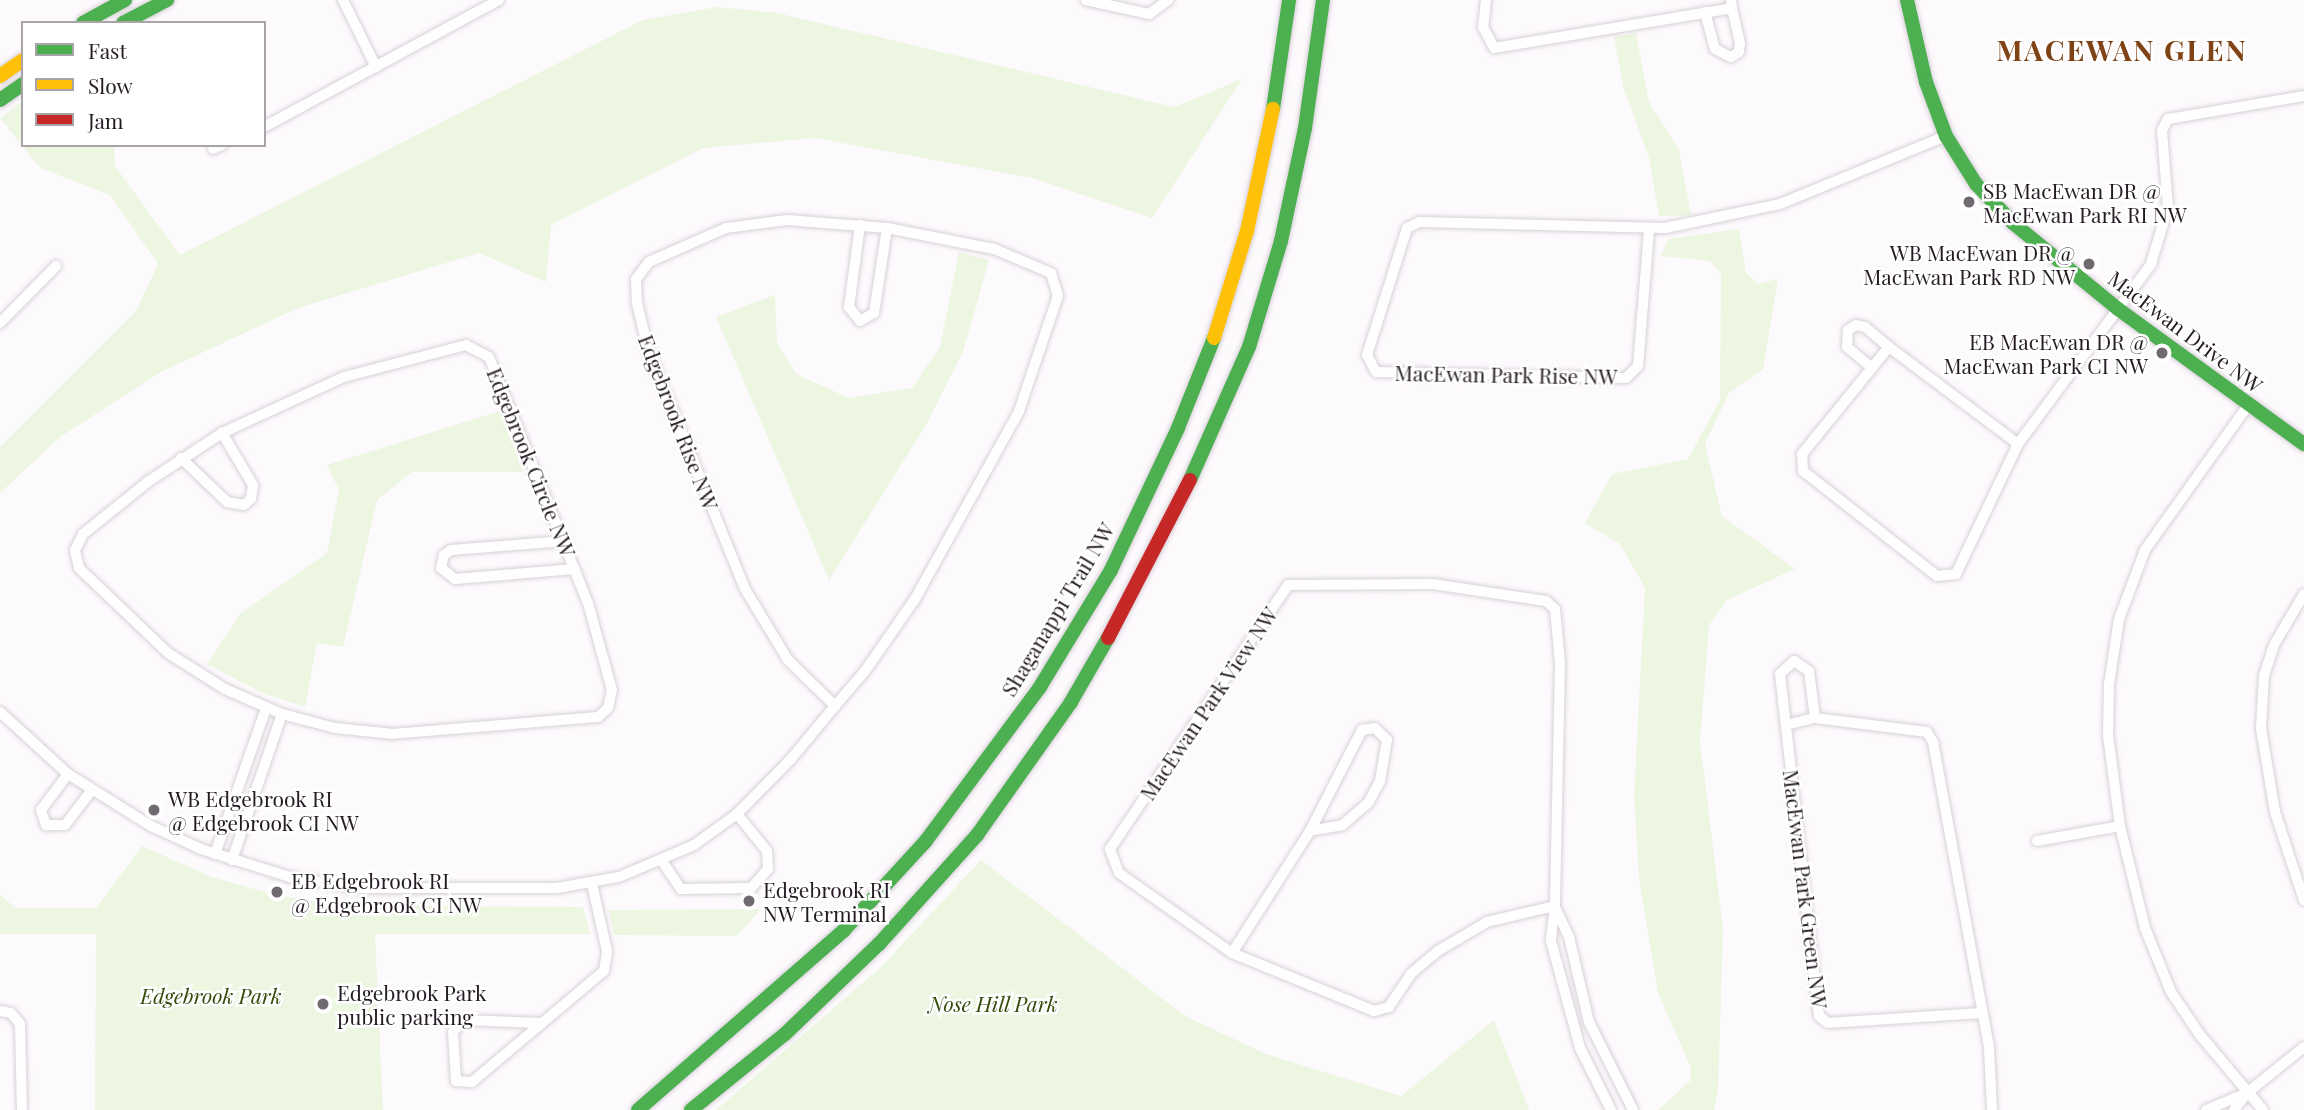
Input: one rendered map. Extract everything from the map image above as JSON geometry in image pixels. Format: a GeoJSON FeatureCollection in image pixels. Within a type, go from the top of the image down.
{"type":"FeatureCollection","features":[{"type":"Feature","properties":{"kind":"main road"},"geometry":{"type":"LineString","coordinates":[[87,21],[125,0]]}},
{"type":"Feature","properties":{"kind":"main road"},"geometry":{"type":"LineString","coordinates":[[127,21],[167,0]]}},
{"type":"Feature","properties":{"kind":"main road","name":"Shaganappi Trail NW"},"geometry":{"type":"LineString","coordinates":[[638,1110],[845,930],[925,842],[1040,687],[1111,570],[1178,428],[1232,278],[1271,126],[1289,0]]}},
{"type":"Feature","properties":{"kind":"main road"},"geometry":{"type":"LineString","coordinates":[[691,1110],[785,1034],[880,944],[977,835],[1071,702],[1143,574],[1213,434],[1249,347],[1281,241],[1305,128],[1323,0]]}},
{"type":"Feature","properties":{"kind":"main road","name":"MacEwan Drive NW"},"geometry":{"type":"LineString","coordinates":[[1907,0],[1926,82],[1946,136],[1976,184],[2013,223],[2118,309],[2304,444]]}},
{"type":"Feature","properties":{"kind":"main road"},"geometry":{"type":"LineString","coordinates":[[0,76],[21,61]]}},
{"type":"Feature","properties":{"kind":"main road"},"geometry":{"type":"LineString","coordinates":[[0,100],[21,85]]}},
{"type":"Feature","properties":{"kind":"street"},"geometry":{"type":"LineString","coordinates":[[343,0],[376,67]]}},
{"type":"Feature","properties":{"kind":"street"},"geometry":{"type":"LineString","coordinates":[[266,126],[499,0]]}},
{"type":"Feature","properties":{"kind":"street"},"geometry":{"type":"LineString","coordinates":[[1086,0],[1149,14],[1168,0]]}},
{"type":"Feature","properties":{"kind":"street"},"geometry":{"type":"LineString","coordinates":[[1486,0],[1483,27],[1494,48],[1705,12],[1731,4],[1740,43],[1739,52],[1731,57],[1715,49],[1705,12]]}},
{"type":"Feature","properties":{"kind":"street"},"geometry":{"type":"LineString","coordinates":[[1889,346],[1802,454],[1803,471],[1937,576],[1956,574],[2018,444],[2151,264],[2161,237],[2168,196],[2162,130],[2168,119],[2304,96]]}},
{"type":"Feature","properties":{"kind":"street","name":"MacEwan Park Rise NW"},"geometry":{"type":"LineString","coordinates":[[1649,230],[1638,366],[1626,378],[1376,372],[1367,355],[1407,228],[1420,222],[1649,230],[1780,204],[1946,136]]}},
{"type":"Feature","properties":{"kind":"street","name":"Edgebrook Rise NW"},"geometry":{"type":"LineString","coordinates":[[0,712],[68,774],[151,826],[215,854],[290,877],[358,888],[531,890],[592,884],[662,861],[737,814],[835,706],[915,599],[980,489],[1024,400],[1058,296],[1054,279],[1042,268],[975,244],[887,228],[787,220],[726,228],[649,262],[635,286],[648,349],[745,589],[788,660],[835,706]]}},
{"type":"Feature","properties":{"kind":"street"},"geometry":{"type":"LineString","coordinates":[[860,225],[849,307],[860,321],[874,313],[887,228]]}},
{"type":"Feature","properties":{"kind":"street"},"geometry":{"type":"LineString","coordinates":[[0,323],[56,266]]}},
{"type":"Feature","properties":{"kind":"street"},"geometry":{"type":"LineString","coordinates":[[1872,368],[1847,348],[1848,330],[1856,325],[1865,327],[2018,444]]}},
{"type":"Feature","properties":{"kind":"street","name":"Edgebrook Circle NW"},"geometry":{"type":"LineString","coordinates":[[475,346],[489,357],[575,569],[612,690],[607,708],[598,717],[393,734],[335,728],[282,714],[208,679],[168,653],[76,562],[75,550],[83,534],[181,458],[222,433],[344,377],[426,353],[475,346]]}},
{"type":"Feature","properties":{"kind":"street"},"geometry":{"type":"LineString","coordinates":[[2249,404],[2146,550],[2119,619],[2109,684],[2108,735],[2120,826],[2145,928],[2171,992],[2247,1093],[2263,1110]]}},
{"type":"Feature","properties":{"kind":"street"},"geometry":{"type":"LineString","coordinates":[[181,458],[227,502],[244,505],[251,499],[253,485],[222,433]]}},
{"type":"Feature","properties":{"kind":"street"},"geometry":{"type":"LineString","coordinates":[[564,541],[451,550],[442,559],[441,568],[455,579],[575,569]]}},
{"type":"Feature","properties":{"kind":"street","name":"MacEwan Park View NW"},"geometry":{"type":"LineString","coordinates":[[1555,906],[1487,922],[1438,951],[1411,974],[1389,1007],[1374,1011],[1232,953],[1119,873],[1110,849],[1289,585],[1433,584],[1546,601],[1556,609],[1560,663],[1555,906],[1551,941],[1580,1048],[1611,1110]]}},
{"type":"Feature","properties":{"kind":"street"},"geometry":{"type":"LineString","coordinates":[[2304,594],[2280,633],[2264,676],[2262,728],[2275,812],[2304,900]]}},
{"type":"Feature","properties":{"kind":"street","name":"MacEwan Park Green NW"},"geometry":{"type":"LineString","coordinates":[[1815,718],[1809,671],[1794,662],[1780,674],[1819,1016],[1828,1023],[1981,1013]]}},
{"type":"Feature","properties":{"kind":"street"},"geometry":{"type":"LineString","coordinates":[[215,854],[266,708]]}},
{"type":"Feature","properties":{"kind":"street"},"geometry":{"type":"LineString","coordinates":[[232,860],[282,714]]}},
{"type":"Feature","properties":{"kind":"street"},"geometry":{"type":"LineString","coordinates":[[1786,724],[1815,718],[1927,732],[1933,742],[1981,1013],[1992,1110]]}},
{"type":"Feature","properties":{"kind":"street"},"geometry":{"type":"LineString","coordinates":[[1232,953],[1310,831],[1362,730],[1375,728],[1387,740],[1380,781],[1369,802],[1343,825],[1310,831]]}},
{"type":"Feature","properties":{"kind":"street"},"geometry":{"type":"LineString","coordinates":[[68,774],[43,806],[41,814],[46,825],[65,825],[92,790]]}},
{"type":"Feature","properties":{"kind":"street"},"geometry":{"type":"LineString","coordinates":[[662,861],[681,889],[751,888],[768,869],[767,851],[737,814]]}},
{"type":"Feature","properties":{"kind":"street"},"geometry":{"type":"LineString","coordinates":[[2037,841],[2120,826]]}},
{"type":"Feature","properties":{"kind":"street"},"geometry":{"type":"LineString","coordinates":[[541,1023],[464,1020],[453,1032],[456,1081],[472,1082],[604,971],[607,951],[592,884]]}},
{"type":"Feature","properties":{"kind":"street","name":"MacEwan Park View NW"},"geometry":{"type":"LineString","coordinates":[[1555,906],[1569,937],[1597,1040],[1633,1110]]}},
{"type":"Feature","properties":{"kind":"street"},"geometry":{"type":"LineString","coordinates":[[0,1011],[16,1018],[22,1033],[22,1110]]}},
{"type":"Feature","properties":{"kind":"street"},"geometry":{"type":"LineString","coordinates":[[1580,1048],[1597,1040]]}},
{"type":"Feature","properties":{"kind":"street"},"geometry":{"type":"LineString","coordinates":[[2234,1110],[2247,1093],[2304,1047]]}},
{"type":"Feature","properties":{"kind":"street"},"geometry":{"type":"LineString","coordinates":[[2206,1110],[2247,1093]]}},
{"type":"Feature","properties":{"kind":"green space"},"geometry":{"type":"Polygon","coordinates":[[[717,7],[777,13],[1174,107],[1242,79],[1152,218],[1032,178],[815,138],[703,148],[551,225],[546,282],[479,253],[298,308],[161,372],[60,437],[0,493],[0,447],[136,311],[158,264],[110,195],[40,168],[23,147],[114,147],[115,166],[180,255],[643,20],[717,7]]]}},
{"type":"Feature","properties":{"kind":"green space"},"geometry":{"type":"Polygon","coordinates":[[[1636,33],[1649,102],[1679,150],[1691,215],[1659,216],[1649,158],[1623,86],[1614,37],[1636,33]]]}},
{"type":"Feature","properties":{"kind":"green space"},"geometry":{"type":"Polygon","coordinates":[[[21,102],[21,144],[0,118],[21,102]]]}},
{"type":"Feature","properties":{"kind":"green space"},"geometry":{"type":"Polygon","coordinates":[[[1739,229],[1746,273],[1758,284],[1778,279],[1763,369],[1729,393],[1705,444],[1722,516],[1795,569],[1727,600],[1709,625],[1700,742],[1723,928],[1718,1092],[1714,1110],[1658,1110],[1690,1081],[1691,1068],[1658,993],[1639,879],[1634,795],[1645,588],[1620,544],[1585,523],[1612,474],[1688,459],[1720,400],[1721,274],[1710,261],[1661,256],[1668,239],[1739,229]]]}},
{"type":"Feature","properties":{"kind":"green space"},"geometry":{"type":"Polygon","coordinates":[[[959,252],[989,260],[963,352],[926,425],[829,580],[716,317],[775,295],[777,342],[796,374],[849,398],[912,388],[940,347],[959,252]]]}},
{"type":"Feature","properties":{"kind":"green space"},"geometry":{"type":"Polygon","coordinates":[[[500,411],[523,472],[412,472],[377,500],[343,647],[317,643],[305,707],[262,693],[207,664],[241,613],[327,553],[339,490],[327,465],[500,411]]]}},
{"type":"Feature","properties":{"kind":"green space","name":"Edgebrook Park"},"geometry":{"type":"Polygon","coordinates":[[[142,846],[212,877],[276,895],[338,905],[583,907],[590,934],[375,934],[383,1110],[95,1110],[96,934],[0,934],[0,894],[15,908],[96,908],[142,846]]]}},
{"type":"Feature","properties":{"kind":"green space","name":"Nose Hill Park"},"geometry":{"type":"Polygon","coordinates":[[[981,860],[1185,1016],[1266,1054],[1401,1096],[1494,1020],[1529,1110],[716,1110],[881,967],[981,860]]]}},
{"type":"Feature","properties":{"kind":"green space"},"geometry":{"type":"Polygon","coordinates":[[[761,909],[737,936],[614,935],[609,910],[761,909]]]}},
{"type":"Feature","properties":{"kind":"traffic: fast"},"geometry":{"type":"LineString","coordinates":[[87,21],[125,0]]}},
{"type":"Feature","properties":{"kind":"traffic: fast"},"geometry":{"type":"LineString","coordinates":[[127,21],[167,0]]}},
{"type":"Feature","properties":{"kind":"traffic: fast"},"geometry":{"type":"LineString","coordinates":[[1273,109],[1289,0]]}},
{"type":"Feature","properties":{"kind":"traffic: fast"},"geometry":{"type":"LineString","coordinates":[[1190,480],[1249,347],[1281,241],[1305,128],[1323,0]]}},
{"type":"Feature","properties":{"kind":"traffic: fast"},"geometry":{"type":"LineString","coordinates":[[1907,0],[1926,82],[1946,136],[1976,184],[2013,223],[2118,309],[2304,444]]}},
{"type":"Feature","properties":{"kind":"traffic: fast"},"geometry":{"type":"LineString","coordinates":[[0,100],[21,85]]}},
{"type":"Feature","properties":{"kind":"traffic: fast"},"geometry":{"type":"LineString","coordinates":[[638,1110],[844,930],[925,842],[1040,687],[1111,570],[1178,428],[1214,338]]}},
{"type":"Feature","properties":{"kind":"traffic: fast"},"geometry":{"type":"LineString","coordinates":[[691,1110],[785,1034],[879,944],[977,835],[1071,702],[1108,638]]}},
{"type":"Feature","properties":{"kind":"traffic: slow"},"geometry":{"type":"LineString","coordinates":[[0,76],[21,61]]}},
{"type":"Feature","properties":{"kind":"traffic: slow"},"geometry":{"type":"LineString","coordinates":[[1214,338],[1247,231],[1273,109]]}},
{"type":"Feature","properties":{"kind":"traffic: jam"},"geometry":{"type":"LineString","coordinates":[[1108,638],[1190,480]]}},
{"type":"Feature","properties":{"kind":"place","name":"SB MacEwan DR @ MacEwan Park RI NW"},"geometry":{"type":"Point","coordinates":[1969,202]}},
{"type":"Feature","properties":{"kind":"place","name":"WB MacEwan DR @ MacEwan Park RD NW"},"geometry":{"type":"Point","coordinates":[2089,264]}},
{"type":"Feature","properties":{"kind":"place","name":"EB MacEwan DR @ MacEwan Park CI NW"},"geometry":{"type":"Point","coordinates":[2162,353]}},
{"type":"Feature","properties":{"kind":"place","name":"WB Edgebrook RI @ Edgebrook CI NW"},"geometry":{"type":"Point","coordinates":[154,810]}},
{"type":"Feature","properties":{"kind":"place","name":"EB Edgebrook RI @ Edgebrook CI NW"},"geometry":{"type":"Point","coordinates":[277,892]}},
{"type":"Feature","properties":{"kind":"place","name":"Edgebrook RI NW Terminal"},"geometry":{"type":"Point","coordinates":[749,901]}},
{"type":"Feature","properties":{"kind":"place","name":"Edgebrook Park public parking"},"geometry":{"type":"Point","coordinates":[323,1004]}},
{"type":"Feature","properties":{"kind":"district","name":"MACEWAN GLEN"},"geometry":{"type":"Point","coordinates":[2122,50]}}]}
